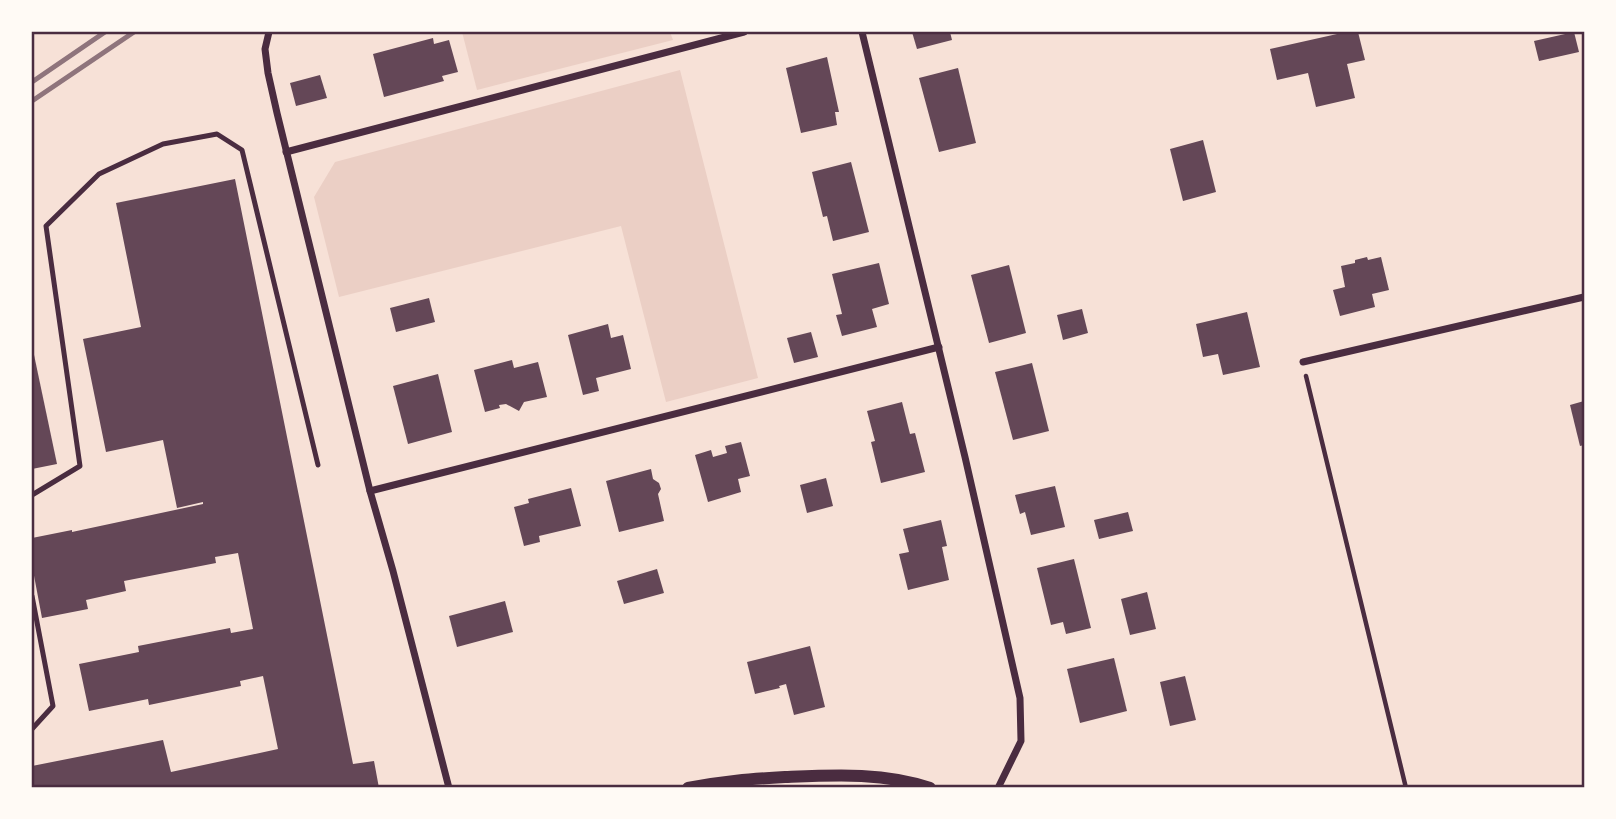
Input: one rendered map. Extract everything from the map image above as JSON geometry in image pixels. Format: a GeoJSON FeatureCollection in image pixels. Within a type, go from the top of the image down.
{"type":"FeatureCollection","features":[{"type":"Feature","properties":{"kind":"street"},"geometry":{"type":"LineString","coordinates":[[269,32],[265,49],[268,73],[286,152],[370,491],[449,788]]}},
{"type":"Feature","properties":{"kind":"street"},"geometry":{"type":"LineString","coordinates":[[286,152],[744,32]]}},
{"type":"Feature","properties":{"kind":"street"},"geometry":{"type":"LineString","coordinates":[[862,32],[1020,698],[1021,741],[998,788]]}},
{"type":"Feature","properties":{"kind":"street"},"geometry":{"type":"LineString","coordinates":[[1303,362],[1584,297]]}},
{"type":"Feature","properties":{"kind":"street"},"geometry":{"type":"LineString","coordinates":[[370,491],[939,348]]}},
{"type":"Feature","properties":{"kind":"street"},"geometry":{"type":"LineString","coordinates":[[688,788],[722,781],[841,774],[913,782],[930,788]]}},
{"type":"Feature","properties":{"kind":"lane"},"geometry":{"type":"LineString","coordinates":[[32,495],[80,466],[46,226],[99,174],[163,144],[217,134],[242,150],[318,465]]}},
{"type":"Feature","properties":{"kind":"lane"},"geometry":{"type":"LineString","coordinates":[[32,596],[53,706],[32,729]]}},
{"type":"Feature","properties":{"kind":"path"},"geometry":{"type":"LineString","coordinates":[[1303,362],[1406,788]]}},
{"type":"Feature","properties":{"kind":"shaded area"},"geometry":{"type":"Polygon","coordinates":[[[462,32],[670,32],[673,40],[477,90],[462,32]]]}},
{"type":"Feature","properties":{"kind":"shaded area"},"geometry":{"type":"Polygon","coordinates":[[[680,70],[758,378],[666,402],[621,226],[339,297],[314,197],[335,162],[680,70]]]}},
{"type":"Feature","properties":{"kind":"building"},"geometry":{"type":"Polygon","coordinates":[[[912,32],[950,32],[952,40],[917,49],[912,32]]]}},
{"type":"Feature","properties":{"kind":"building"},"geometry":{"type":"Polygon","coordinates":[[[1346,32],[1358,32],[1365,60],[1347,64],[1355,98],[1316,107],[1308,73],[1277,80],[1270,49],[1346,32]]]}},
{"type":"Feature","properties":{"kind":"building"},"geometry":{"type":"Polygon","coordinates":[[[1574,32],[1579,52],[1539,61],[1534,41],[1574,32]]]}},
{"type":"Feature","properties":{"kind":"building"},"geometry":{"type":"Polygon","coordinates":[[[433,38],[434,44],[449,40],[458,72],[442,76],[444,81],[384,97],[373,54],[433,38]]]}},
{"type":"Feature","properties":{"kind":"building"},"geometry":{"type":"Polygon","coordinates":[[[827,57],[839,112],[835,112],[837,125],[801,133],[786,68],[827,57]]]}},
{"type":"Feature","properties":{"kind":"building"},"geometry":{"type":"Polygon","coordinates":[[[958,68],[976,143],[939,152],[919,78],[958,68]]]}},
{"type":"Feature","properties":{"kind":"building"},"geometry":{"type":"Polygon","coordinates":[[[320,75],[327,98],[296,106],[290,83],[320,75]]]}},
{"type":"Feature","properties":{"kind":"building"},"geometry":{"type":"Polygon","coordinates":[[[1203,140],[1216,192],[1183,201],[1170,149],[1203,140]]]}},
{"type":"Feature","properties":{"kind":"building"},"geometry":{"type":"Polygon","coordinates":[[[851,162],[869,232],[833,241],[827,216],[823,217],[812,172],[851,162]]]}},
{"type":"Feature","properties":{"kind":"building"},"geometry":{"type":"Polygon","coordinates":[[[235,179],[353,764],[374,761],[379,788],[32,788],[32,766],[163,740],[171,772],[278,749],[263,676],[240,681],[241,686],[149,705],[148,699],[89,711],[79,664],[139,652],[138,646],[230,628],[231,633],[253,629],[238,553],[215,557],[216,563],[124,581],[126,591],[86,600],[88,609],[42,618],[32,565],[32,538],[203,504],[177,508],[163,440],[106,452],[83,339],[141,327],[116,203],[235,179]]]}},
{"type":"Feature","properties":{"kind":"building"},"geometry":{"type":"Polygon","coordinates":[[[1367,257],[1368,260],[1381,257],[1389,290],[1372,294],[1375,307],[1340,316],[1333,290],[1345,287],[1341,266],[1367,257]]]}},
{"type":"Feature","properties":{"kind":"building"},"geometry":{"type":"Polygon","coordinates":[[[879,263],[889,304],[872,309],[877,327],[842,336],[836,315],[842,314],[832,274],[879,263]]]}},
{"type":"Feature","properties":{"kind":"building"},"geometry":{"type":"Polygon","coordinates":[[[1009,265],[1026,333],[989,343],[971,275],[1009,265]]]}},
{"type":"Feature","properties":{"kind":"building"},"geometry":{"type":"Polygon","coordinates":[[[429,298],[435,322],[396,332],[390,308],[429,298]]]}},
{"type":"Feature","properties":{"kind":"building"},"geometry":{"type":"Polygon","coordinates":[[[1082,309],[1088,333],[1063,340],[1057,315],[1082,309]]]}},
{"type":"Feature","properties":{"kind":"building"},"geometry":{"type":"Polygon","coordinates":[[[1247,312],[1260,367],[1223,375],[1218,354],[1203,357],[1196,324],[1247,312]]]}},
{"type":"Feature","properties":{"kind":"building"},"geometry":{"type":"Polygon","coordinates":[[[608,324],[611,338],[623,335],[631,369],[596,378],[599,391],[583,395],[568,335],[608,324]]]}},
{"type":"Feature","properties":{"kind":"building"},"geometry":{"type":"Polygon","coordinates":[[[811,332],[818,357],[794,363],[787,338],[811,332]]]}},
{"type":"Feature","properties":{"kind":"building"},"geometry":{"type":"Polygon","coordinates":[[[32,351],[57,464],[32,469],[32,351]]]}},
{"type":"Feature","properties":{"kind":"building"},"geometry":{"type":"Polygon","coordinates":[[[512,360],[514,368],[538,362],[547,397],[524,402],[519,411],[506,404],[485,412],[474,370],[512,360]]]}},
{"type":"Feature","properties":{"kind":"building"},"geometry":{"type":"Polygon","coordinates":[[[1032,363],[1049,431],[1013,440],[995,372],[1032,363]]]}},
{"type":"Feature","properties":{"kind":"building"},"geometry":{"type":"Polygon","coordinates":[[[438,374],[452,432],[408,444],[393,386],[438,374]]]}},
{"type":"Feature","properties":{"kind":"building"},"geometry":{"type":"Polygon","coordinates":[[[1584,401],[1584,445],[1580,446],[1570,405],[1584,401]]]}},
{"type":"Feature","properties":{"kind":"building"},"geometry":{"type":"Polygon","coordinates":[[[902,402],[910,434],[915,433],[925,472],[881,483],[871,442],[875,441],[867,411],[902,402]]]}},
{"type":"Feature","properties":{"kind":"building"},"geometry":{"type":"Polygon","coordinates":[[[741,442],[750,476],[738,479],[741,492],[708,502],[695,455],[711,450],[713,457],[727,453],[725,446],[741,442]]]}},
{"type":"Feature","properties":{"kind":"building"},"geometry":{"type":"Polygon","coordinates":[[[651,469],[653,479],[659,483],[661,489],[658,494],[664,521],[619,532],[606,481],[651,469]]]}},
{"type":"Feature","properties":{"kind":"building"},"geometry":{"type":"Polygon","coordinates":[[[826,478],[833,506],[807,513],[800,485],[826,478]]]}},
{"type":"Feature","properties":{"kind":"building"},"geometry":{"type":"Polygon","coordinates":[[[1055,486],[1065,527],[1031,535],[1025,512],[1020,514],[1015,495],[1055,486]]]}},
{"type":"Feature","properties":{"kind":"building"},"geometry":{"type":"Polygon","coordinates":[[[571,488],[581,526],[539,536],[540,542],[524,546],[514,507],[529,503],[528,499],[571,488]]]}},
{"type":"Feature","properties":{"kind":"building"},"geometry":{"type":"Polygon","coordinates":[[[1128,512],[1133,531],[1099,539],[1094,520],[1128,512]]]}},
{"type":"Feature","properties":{"kind":"building"},"geometry":{"type":"Polygon","coordinates":[[[941,520],[947,546],[942,547],[949,580],[908,590],[899,554],[909,552],[903,529],[941,520]]]}},
{"type":"Feature","properties":{"kind":"building"},"geometry":{"type":"Polygon","coordinates":[[[1074,559],[1091,628],[1066,634],[1063,622],[1051,625],[1037,568],[1074,559]]]}},
{"type":"Feature","properties":{"kind":"building"},"geometry":{"type":"Polygon","coordinates":[[[657,569],[664,593],[624,604],[617,581],[657,569]]]}},
{"type":"Feature","properties":{"kind":"building"},"geometry":{"type":"Polygon","coordinates":[[[1147,592],[1156,629],[1130,635],[1121,599],[1147,592]]]}},
{"type":"Feature","properties":{"kind":"building"},"geometry":{"type":"Polygon","coordinates":[[[505,601],[513,632],[457,647],[449,616],[505,601]]]}},
{"type":"Feature","properties":{"kind":"building"},"geometry":{"type":"Polygon","coordinates":[[[810,646],[825,707],[794,715],[786,684],[755,694],[747,662],[810,646]]]}},
{"type":"Feature","properties":{"kind":"building"},"geometry":{"type":"Polygon","coordinates":[[[1114,658],[1127,711],[1080,723],[1067,669],[1114,658]]]}},
{"type":"Feature","properties":{"kind":"building"},"geometry":{"type":"Polygon","coordinates":[[[1185,676],[1196,720],[1170,726],[1160,682],[1185,676]]]}},
{"type":"Feature","properties":{"kind":"railway"},"geometry":{"type":"LineString","coordinates":[[32,82],[105,32]]}},
{"type":"Feature","properties":{"kind":"railway"},"geometry":{"type":"LineString","coordinates":[[32,101],[134,32]]}}]}
